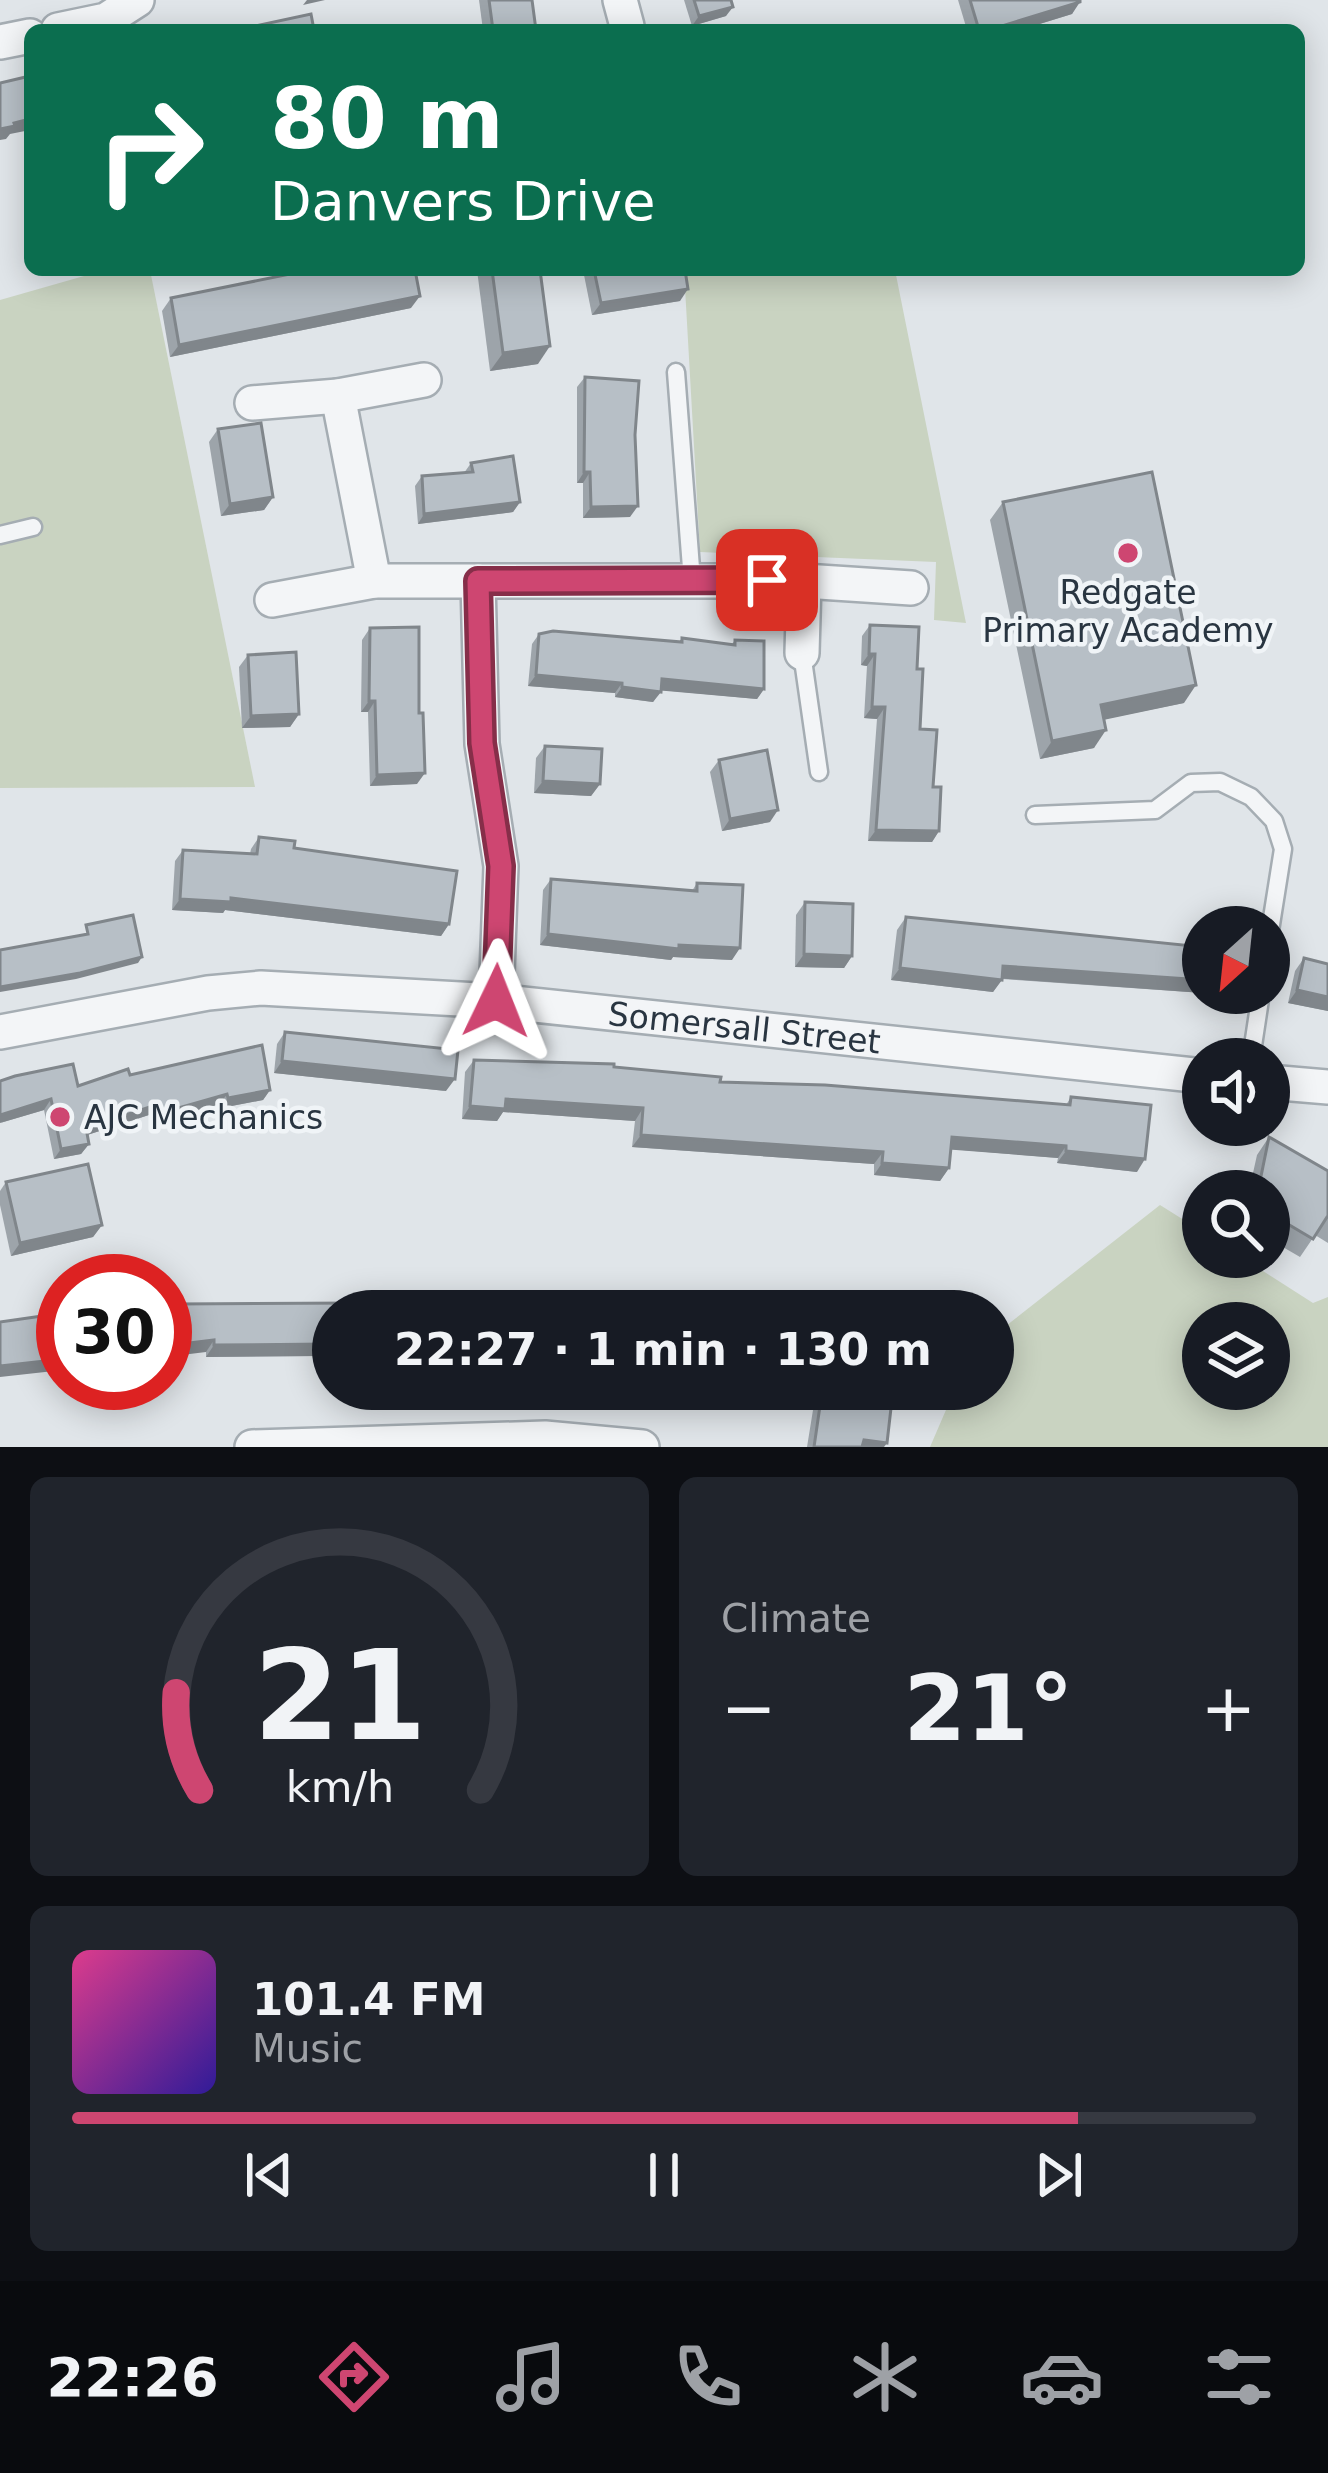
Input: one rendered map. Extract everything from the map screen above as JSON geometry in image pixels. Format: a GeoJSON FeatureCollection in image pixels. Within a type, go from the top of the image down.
{"type":"FeatureCollection","features":[{"type":"Feature","properties":{"kind":"street"},"geometry":{"type":"LineString","coordinates":[[87,24],[106,20],[137,0]]}},
{"type":"Feature","properties":{"kind":"street"},"geometry":{"type":"LineString","coordinates":[[252,403],[338,396],[424,380]]}},
{"type":"Feature","properties":{"kind":"street"},"geometry":{"type":"LineString","coordinates":[[338,396],[374,581]]}},
{"type":"Feature","properties":{"kind":"street"},"geometry":{"type":"LineString","coordinates":[[802,653],[805,580]]}},
{"type":"Feature","properties":{"kind":"street"},"geometry":{"type":"LineString","coordinates":[[272,600],[374,581],[805,580],[911,588]]}},
{"type":"Feature","properties":{"kind":"street"},"geometry":{"type":"LineString","coordinates":[[478,581],[482,743],[501,866],[496,1001]]}},
{"type":"Feature","properties":{"kind":"street","name":"Somersall Street"},"geometry":{"type":"LineString","coordinates":[[0,1033],[208,993],[261,988],[496,1001],[1182,1074]]}},
{"type":"Feature","properties":{"kind":"street"},"geometry":{"type":"LineString","coordinates":[[1290,1084],[1328,1087]]}},
{"type":"Feature","properties":{"kind":"street"},"geometry":{"type":"LineString","coordinates":[[252,1447],[546,1442],[642,1447]]}},
{"type":"Feature","properties":{"kind":"lane"},"geometry":{"type":"LineString","coordinates":[[676,372],[692,580]]}},
{"type":"Feature","properties":{"kind":"lane"},"geometry":{"type":"LineString","coordinates":[[0,536],[33,527]]}},
{"type":"Feature","properties":{"kind":"lane"},"geometry":{"type":"LineString","coordinates":[[802,653],[819,772]]}},
{"type":"Feature","properties":{"kind":"lane"},"geometry":{"type":"LineString","coordinates":[[1035,815],[1155,810],[1191,783],[1220,782],[1251,797],[1274,821],[1283,849],[1274,906]]}},
{"type":"Feature","properties":{"kind":"green space"},"geometry":{"type":"Polygon","coordinates":[[[84,276],[151,276],[255,787],[0,788],[0,300],[84,276]]]}},
{"type":"Feature","properties":{"kind":"green space"},"geometry":{"type":"Polygon","coordinates":[[[684,276],[896,276],[966,623],[934,620],[936,562],[700,552],[684,276]]]}},
{"type":"Feature","properties":{"kind":"green space"},"geometry":{"type":"Polygon","coordinates":[[[1160,1205],[1182,1219],[1182,1278],[1274,1278],[1313,1303],[1328,1297],[1328,1447],[930,1447],[946,1410],[1014,1410],[1014,1320],[1160,1205]]]}},
{"type":"Feature","properties":{"kind":"building"},"geometry":{"type":"Polygon","coordinates":[[[489,0],[532,0],[535,24],[492,24],[489,0]]]}},
{"type":"Feature","properties":{"kind":"building"},"geometry":{"type":"Polygon","coordinates":[[[694,0],[731,0],[733,7],[699,16],[694,0]]]}},
{"type":"Feature","properties":{"kind":"building"},"geometry":{"type":"Polygon","coordinates":[[[970,0],[1080,0],[1008,24],[977,24],[970,0]]]}},
{"type":"Feature","properties":{"kind":"building"},"geometry":{"type":"Polygon","coordinates":[[[311,14],[313,24],[265,24],[311,14]]]}},
{"type":"Feature","properties":{"kind":"building"},"geometry":{"type":"Polygon","coordinates":[[[24,77],[24,120],[0,129],[0,83],[24,77]]]}},
{"type":"Feature","properties":{"kind":"building"},"geometry":{"type":"Polygon","coordinates":[[[280,276],[416,276],[420,296],[179,345],[171,298],[280,276]]]}},
{"type":"Feature","properties":{"kind":"building"},"geometry":{"type":"Polygon","coordinates":[[[493,276],[541,276],[550,346],[503,353],[493,276]]]}},
{"type":"Feature","properties":{"kind":"building"},"geometry":{"type":"Polygon","coordinates":[[[595,276],[686,276],[688,289],[601,303],[595,276]]]}},
{"type":"Feature","properties":{"kind":"building"},"geometry":{"type":"Polygon","coordinates":[[[585,377],[639,381],[638,506],[591,507],[590,472],[584,472],[585,377]]]}},
{"type":"Feature","properties":{"kind":"building"},"geometry":{"type":"Polygon","coordinates":[[[261,423],[273,497],[230,504],[218,429],[261,423]]]}},
{"type":"Feature","properties":{"kind":"building"},"geometry":{"type":"Polygon","coordinates":[[[513,456],[520,502],[424,514],[422,476],[473,472],[471,463],[513,456]]]}},
{"type":"Feature","properties":{"kind":"building"},"geometry":{"type":"Polygon","coordinates":[[[1152,472],[1196,685],[1101,705],[1106,730],[1052,741],[1003,502],[1152,472]]]}},
{"type":"Feature","properties":{"kind":"building"},"geometry":{"type":"Polygon","coordinates":[[[870,625],[919,627],[920,729],[937,730],[933,787],[941,787],[939,831],[876,830],[885,707],[872,707],[875,654],[869,654],[870,625]]]}},
{"type":"Feature","properties":{"kind":"building"},"geometry":{"type":"Polygon","coordinates":[[[419,627],[425,773],[377,775],[375,701],[369,701],[370,628],[419,627]]]}},
{"type":"Feature","properties":{"kind":"building"},"geometry":{"type":"Polygon","coordinates":[[[553,631],[735,645],[735,640],[764,641],[764,689],[662,679],[661,692],[622,687],[622,683],[536,675],[539,634],[553,631]]]}},
{"type":"Feature","properties":{"kind":"building"},"geometry":{"type":"Polygon","coordinates":[[[296,652],[299,714],[251,716],[248,655],[296,652]]]}},
{"type":"Feature","properties":{"kind":"building"},"geometry":{"type":"Polygon","coordinates":[[[545,746],[602,749],[600,784],[543,781],[545,746]]]}},
{"type":"Feature","properties":{"kind":"building"},"geometry":{"type":"Polygon","coordinates":[[[767,750],[778,810],[730,819],[719,760],[767,750]]]}},
{"type":"Feature","properties":{"kind":"building"},"geometry":{"type":"Polygon","coordinates":[[[259,837],[295,841],[294,848],[457,871],[449,924],[231,898],[231,902],[180,899],[183,850],[257,854],[259,837]]]}},
{"type":"Feature","properties":{"kind":"building"},"geometry":{"type":"Polygon","coordinates":[[[551,879],[697,891],[697,883],[743,885],[740,948],[679,945],[679,949],[548,934],[551,879]]]}},
{"type":"Feature","properties":{"kind":"building"},"geometry":{"type":"Polygon","coordinates":[[[805,902],[853,904],[852,956],[804,954],[805,902]]]}},
{"type":"Feature","properties":{"kind":"building"},"geometry":{"type":"Polygon","coordinates":[[[133,915],[142,957],[0,987],[0,950],[88,934],[86,925],[133,915]]]}},
{"type":"Feature","properties":{"kind":"building"},"geometry":{"type":"Polygon","coordinates":[[[906,917],[1182,945],[1182,979],[1003,966],[1002,980],[900,968],[906,917]]]}},
{"type":"Feature","properties":{"kind":"building"},"geometry":{"type":"Polygon","coordinates":[[[1304,958],[1328,964],[1328,997],[1297,990],[1304,958]]]}},
{"type":"Feature","properties":{"kind":"building"},"geometry":{"type":"Polygon","coordinates":[[[285,1032],[458,1050],[455,1079],[282,1061],[285,1032]]]}},
{"type":"Feature","properties":{"kind":"building"},"geometry":{"type":"Polygon","coordinates":[[[262,1045],[270,1090],[228,1098],[227,1094],[161,1113],[159,1104],[86,1128],[89,1144],[61,1149],[51,1099],[0,1115],[0,1081],[15,1076],[73,1064],[78,1086],[128,1069],[130,1075],[262,1045]]]}},
{"type":"Feature","properties":{"kind":"building"},"geometry":{"type":"Polygon","coordinates":[[[474,1060],[614,1064],[721,1077],[720,1082],[825,1085],[1070,1105],[1071,1097],[1151,1105],[1145,1159],[1066,1151],[1066,1146],[952,1137],[949,1168],[882,1163],[883,1152],[641,1135],[643,1108],[506,1099],[505,1109],[470,1106],[474,1060]]]}},
{"type":"Feature","properties":{"kind":"building"},"geometry":{"type":"Polygon","coordinates":[[[1267,1146],[1285,1146],[1328,1171],[1328,1217],[1313,1239],[1290,1225],[1290,1170],[1262,1170],[1267,1146]]]}},
{"type":"Feature","properties":{"kind":"building"},"geometry":{"type":"Polygon","coordinates":[[[88,1164],[102,1225],[20,1243],[6,1182],[88,1164]]]}},
{"type":"Feature","properties":{"kind":"building"},"geometry":{"type":"Polygon","coordinates":[[[312,1303],[312,1344],[214,1345],[214,1340],[192,1343],[192,1304],[312,1303]]]}},
{"type":"Feature","properties":{"kind":"building"},"geometry":{"type":"Polygon","coordinates":[[[36,1317],[36,1362],[0,1366],[0,1322],[36,1317]]]}},
{"type":"Feature","properties":{"kind":"building"},"geometry":{"type":"Polygon","coordinates":[[[819,1410],[891,1410],[887,1443],[864,1440],[862,1447],[814,1447],[819,1410]]]}},
{"type":"Feature","properties":{"kind":"place","name":"Redgate Primary Academy"},"geometry":{"type":"Point","coordinates":[1128,553]}},
{"type":"Feature","properties":{"kind":"place","name":"AJC Mechanics"},"geometry":{"type":"Point","coordinates":[60,1117]}},
{"type":"Feature","properties":{"kind":"route"},"geometry":{"type":"LineString","coordinates":[[496,1001],[501,866],[482,743],[478,581],[767,580]]}}]}
